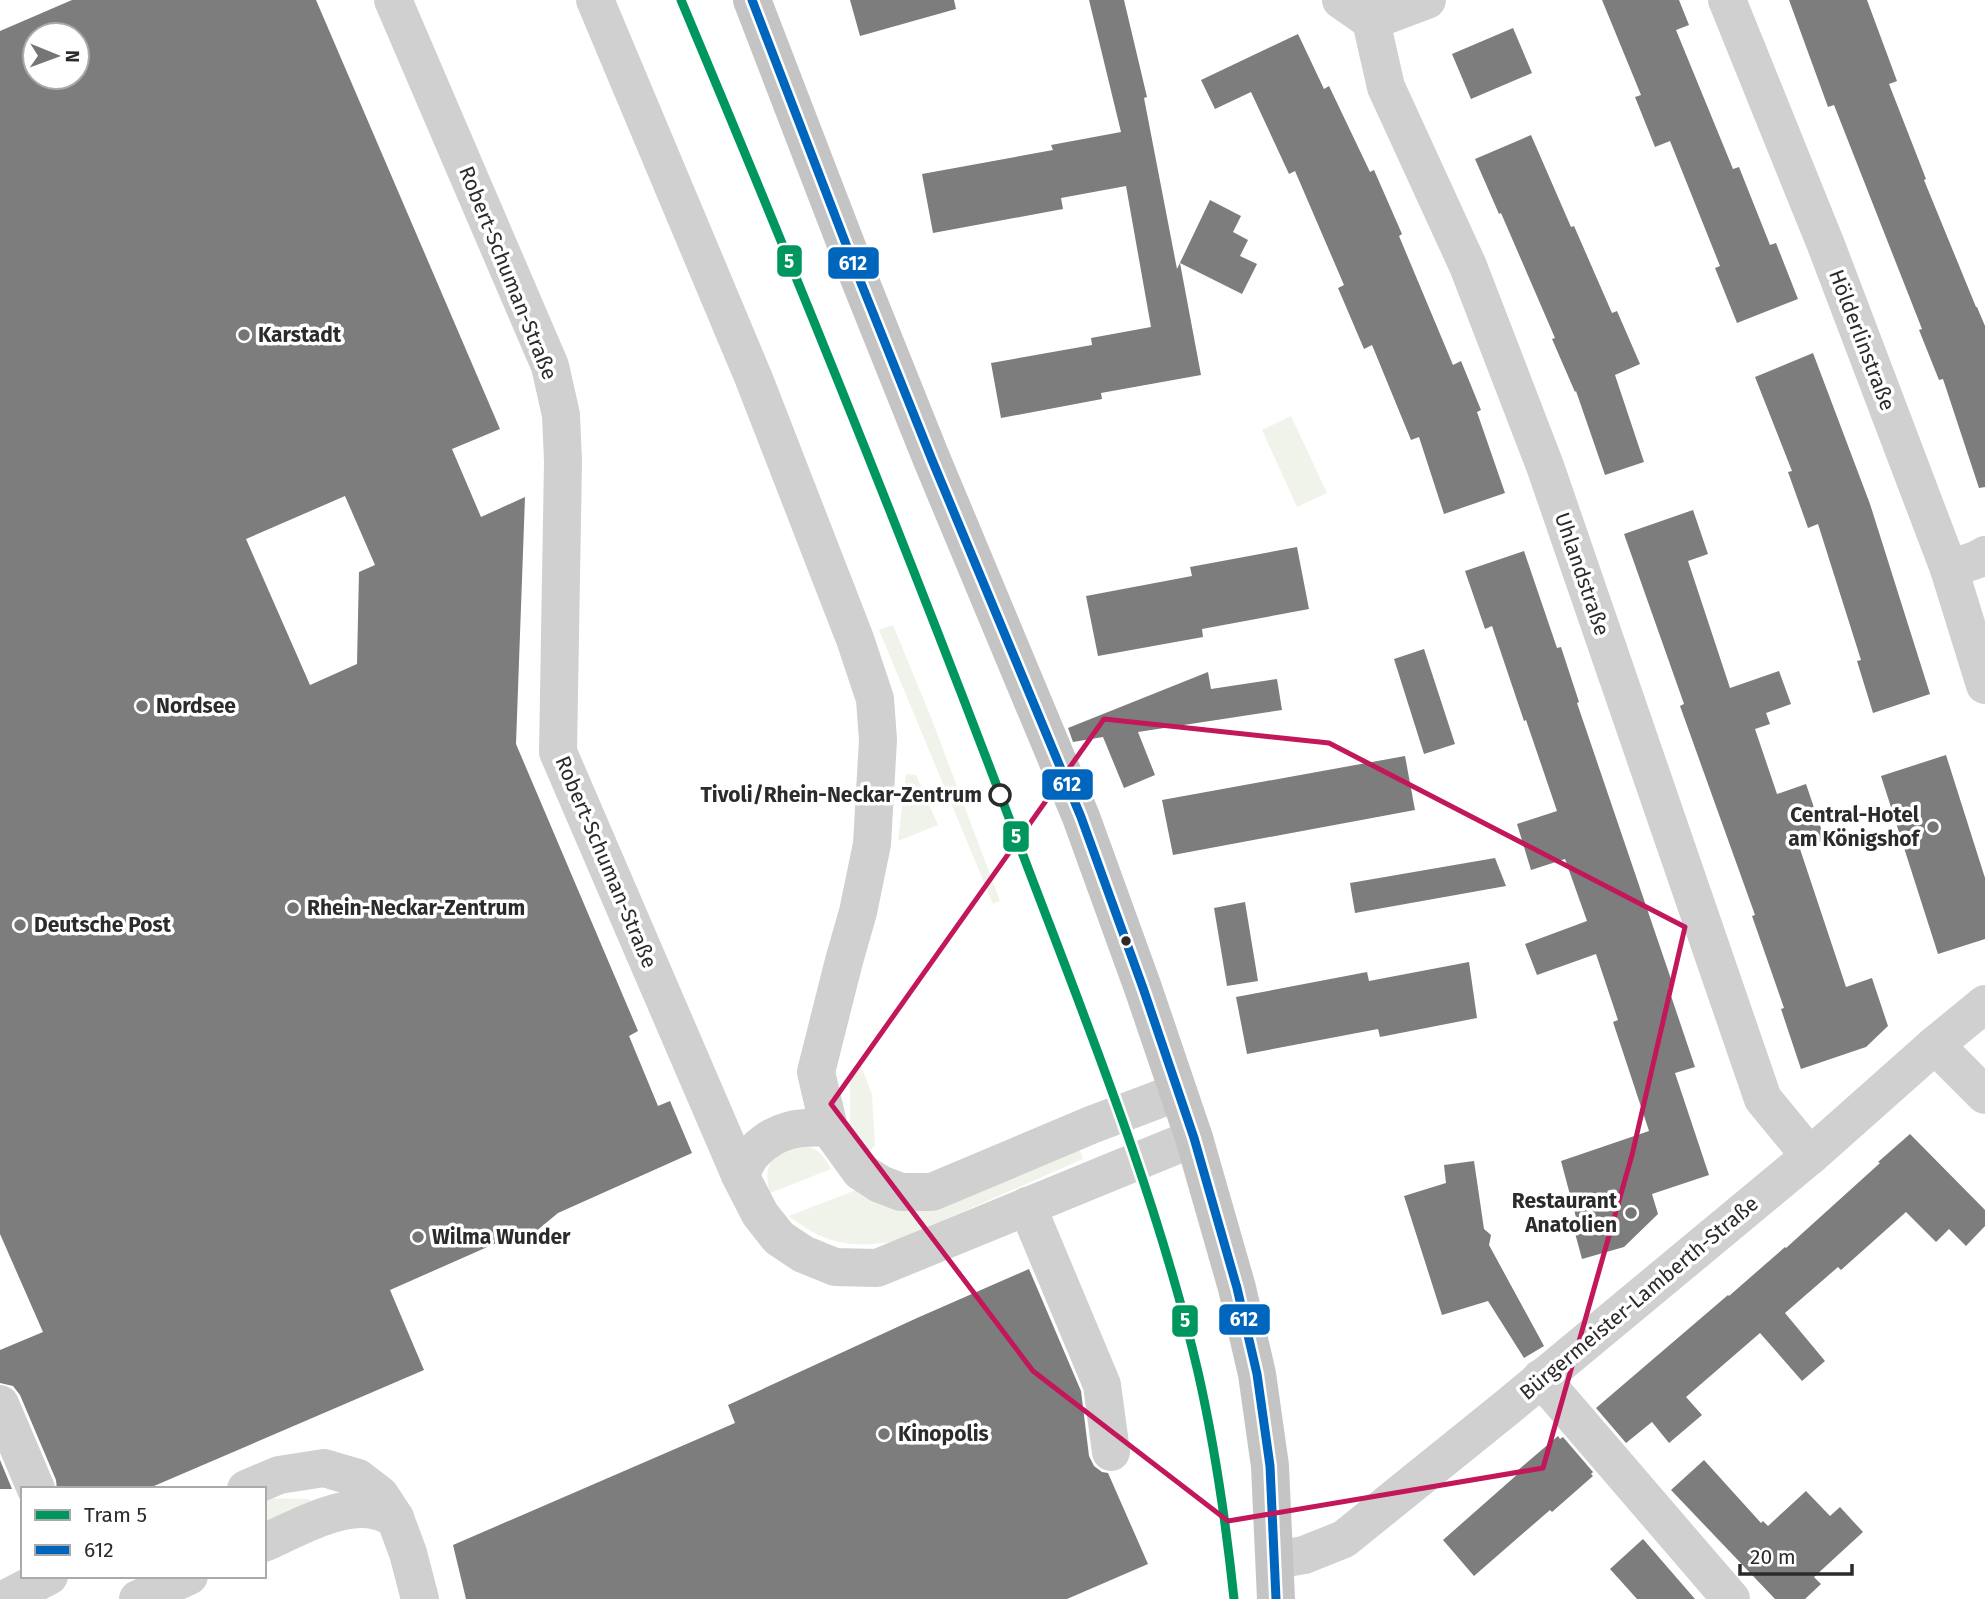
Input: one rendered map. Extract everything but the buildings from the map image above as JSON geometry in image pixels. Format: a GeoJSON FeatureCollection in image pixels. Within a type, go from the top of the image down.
{"type":"FeatureCollection","features":[{"type":"Feature","properties":{"kind":"main road"},"geometry":{"type":"LineString","coordinates":[[752,0],[927,448],[1080,817],[1194,1138],[1237,1288],[1257,1374],[1269,1466],[1276,1599]]}},
{"type":"Feature","properties":{"kind":"street","name":"Robert-Schuman-Straße"},"geometry":{"type":"LineString","coordinates":[[393,0],[550,366],[561,415],[563,461],[558,752],[740,1175],[760,1214],[779,1238],[803,1254],[835,1267],[877,1268],[1194,1138]]}},
{"type":"Feature","properties":{"kind":"street"},"geometry":{"type":"LineString","coordinates":[[595,0],[754,379],[851,627],[875,699],[878,740],[872,844],[858,912],[816,1072],[829,1128],[860,1171],[880,1184],[901,1192],[932,1192],[1091,1125],[1178,1092]]}},
{"type":"Feature","properties":{"kind":"street"},"geometry":{"type":"LineString","coordinates":[[1356,10],[1427,0]]}},
{"type":"Feature","properties":{"kind":"street","name":"Hölderlinstraße"},"geometry":{"type":"LineString","coordinates":[[1727,0],[1826,245],[1949,569],[1985,685]]}},
{"type":"Feature","properties":{"kind":"street","name":"Uhlandstraße"},"geometry":{"type":"LineString","coordinates":[[1356,10],[1386,88],[1468,266],[1545,466],[1763,1099],[1811,1156]]}},
{"type":"Feature","properties":{"kind":"street"},"geometry":{"type":"LineString","coordinates":[[1949,569],[1985,555]]}},
{"type":"Feature","properties":{"kind":"street","name":"Bürgermeister-Lamberth-Straße"},"geometry":{"type":"LineString","coordinates":[[1275,1560],[1304,1555],[1344,1539],[1811,1156],[1985,1004]]}},
{"type":"Feature","properties":{"kind":"street"},"geometry":{"type":"LineString","coordinates":[[1935,1045],[1985,1095]]}},
{"type":"Feature","properties":{"kind":"street"},"geometry":{"type":"LineString","coordinates":[[740,1175],[753,1152],[779,1132],[812,1127],[829,1128]]}},
{"type":"Feature","properties":{"kind":"street"},"geometry":{"type":"LineString","coordinates":[[1027,1206],[1101,1385],[1111,1452]]}},
{"type":"Feature","properties":{"kind":"street"},"geometry":{"type":"LineString","coordinates":[[1541,1378],[1731,1599]]}},
{"type":"Feature","properties":{"kind":"street"},"geometry":{"type":"LineString","coordinates":[[0,1404],[35,1487]]}},
{"type":"Feature","properties":{"kind":"street"},"geometry":{"type":"LineString","coordinates":[[251,1487],[279,1475],[324,1468],[358,1478],[380,1495],[395,1518],[420,1599]]}},
{"type":"Feature","properties":{"kind":"street"},"geometry":{"type":"LineString","coordinates":[[266,1542],[335,1513],[362,1509],[380,1511],[395,1518]]}},
{"type":"Feature","properties":{"kind":"street"},"geometry":{"type":"LineString","coordinates":[[5,1599],[45,1578]]}},
{"type":"Feature","properties":{"kind":"street"},"geometry":{"type":"LineString","coordinates":[[60,1599],[65,1578]]}},
{"type":"Feature","properties":{"kind":"street"},"geometry":{"type":"LineString","coordinates":[[138,1599],[185,1578]]}},
{"type":"Feature","properties":{"kind":"highlighted area"},"geometry":{"type":"Polygon","coordinates":[[[1104,719],[1329,743],[1685,927],[1632,1155],[1543,1468],[1228,1521],[1033,1371],[831,1104],[1104,719]]]}},
{"type":"Feature","properties":{"kind":"shaded area"},"geometry":{"type":"Polygon","coordinates":[[[1291,416],[1327,493],[1297,507],[1262,430],[1291,416]]]}},
{"type":"Feature","properties":{"kind":"shaded area"},"geometry":{"type":"Polygon","coordinates":[[[893,625],[1000,901],[993,904],[879,630],[893,625]]]}},
{"type":"Feature","properties":{"kind":"shaded area"},"geometry":{"type":"Polygon","coordinates":[[[906,774],[916,775],[938,825],[898,841],[906,774]]]}},
{"type":"Feature","properties":{"kind":"shaded area"},"geometry":{"type":"Polygon","coordinates":[[[860,1064],[872,1094],[875,1145],[867,1154],[850,1137],[850,1071],[860,1064]]]}},
{"type":"Feature","properties":{"kind":"shaded area"},"geometry":{"type":"Polygon","coordinates":[[[792,1146],[816,1150],[831,1169],[770,1193],[767,1177],[770,1164],[778,1154],[792,1146]]]}},
{"type":"Feature","properties":{"kind":"shaded area"},"geometry":{"type":"Polygon","coordinates":[[[1078,1146],[1083,1159],[896,1241],[866,1244],[839,1242],[814,1233],[789,1216],[856,1190],[1078,1146]]]}},
{"type":"Feature","properties":{"kind":"shaded area"},"geometry":{"type":"Polygon","coordinates":[[[266,1498],[309,1499],[313,1505],[266,1524],[266,1498]]]}},
{"type":"Feature","properties":{"kind":"tram line","name":"5"},"geometry":{"type":"LineString","coordinates":[[681,0],[899,533],[1119,1111],[1162,1241],[1198,1372],[1210,1428],[1234,1599]]}},
{"type":"Feature","properties":{"kind":"transit line","name":"612"},"geometry":{"type":"LineString","coordinates":[[752,0],[932,460],[1081,817],[1194,1138],[1237,1288],[1257,1374],[1270,1466],[1276,1599]]}},
{"type":"Feature","properties":{"kind":"place","name":"Karstadt"},"geometry":{"type":"Point","coordinates":[244,335]}},
{"type":"Feature","properties":{"kind":"place","name":"Nordsee"},"geometry":{"type":"Point","coordinates":[142,706]}},
{"type":"Feature","properties":{"kind":"place","name":"Tivoli/Rhein-Neckar-Zentrum"},"geometry":{"type":"Point","coordinates":[1000,795]}},
{"type":"Feature","properties":{"kind":"place","name":"Central-Hotel am Königshof"},"geometry":{"type":"Point","coordinates":[1933,827]}},
{"type":"Feature","properties":{"kind":"place","name":"Rhein-Neckar-Zentrum"},"geometry":{"type":"Point","coordinates":[293,908]}},
{"type":"Feature","properties":{"kind":"place","name":"Deutsche Post"},"geometry":{"type":"Point","coordinates":[20,925]}},
{"type":"Feature","properties":{"kind":"place","name":"Restaurant Anatolien"},"geometry":{"type":"Point","coordinates":[1631,1213]}},
{"type":"Feature","properties":{"kind":"place","name":"Wilma Wunder"},"geometry":{"type":"Point","coordinates":[418,1237]}},
{"type":"Feature","properties":{"kind":"place","name":"Kinopolis"},"geometry":{"type":"Point","coordinates":[884,1434]}}]}
